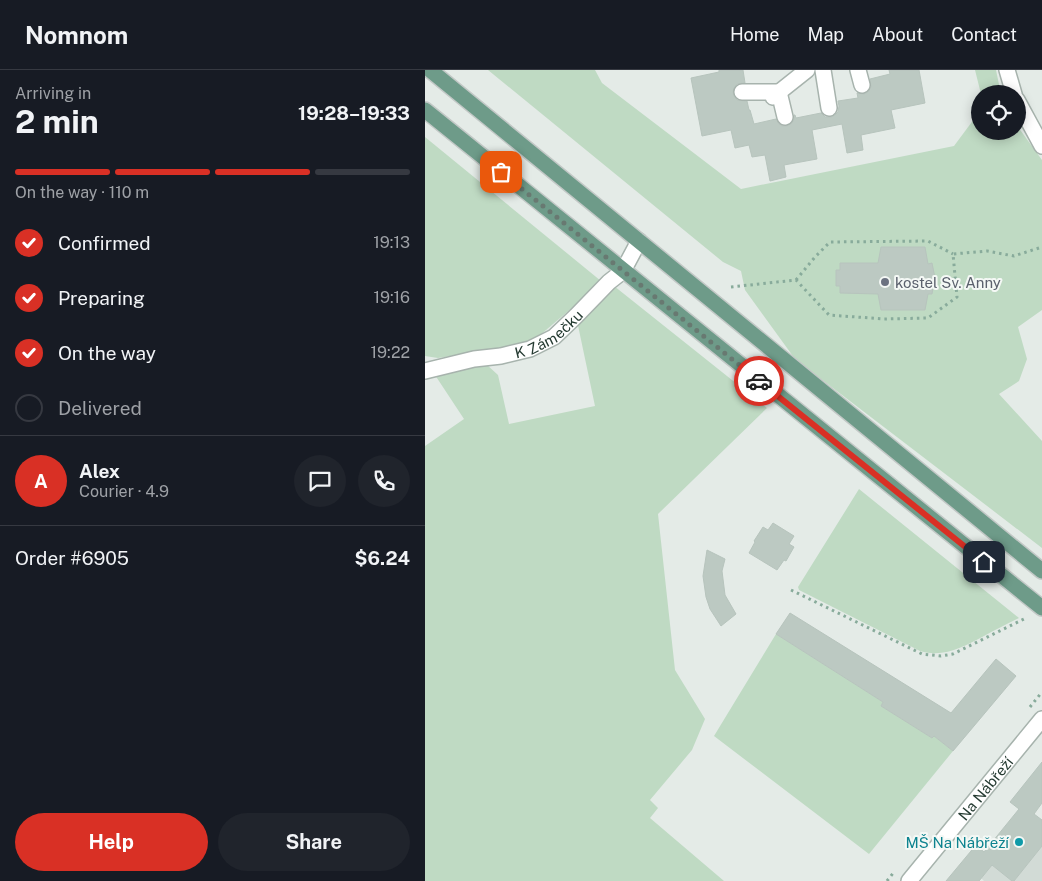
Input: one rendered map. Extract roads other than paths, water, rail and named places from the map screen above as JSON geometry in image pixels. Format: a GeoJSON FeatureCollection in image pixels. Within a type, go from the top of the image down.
{"type":"FeatureCollection","features":[{"type":"Feature","properties":{"kind":"main road"},"geometry":{"type":"LineString","coordinates":[[429,70],[1042,571]]}},
{"type":"Feature","properties":{"kind":"main road"},"geometry":{"type":"LineString","coordinates":[[425,110],[1042,608]]}},
{"type":"Feature","properties":{"kind":"street"},"geometry":{"type":"LineString","coordinates":[[767,102],[807,70]]}},
{"type":"Feature","properties":{"kind":"street"},"geometry":{"type":"LineString","coordinates":[[823,70],[829,108]]}},
{"type":"Feature","properties":{"kind":"street"},"geometry":{"type":"LineString","coordinates":[[858,70],[861,85]]}},
{"type":"Feature","properties":{"kind":"street"},"geometry":{"type":"LineString","coordinates":[[1007,70],[1011,85]]}},
{"type":"Feature","properties":{"kind":"street"},"geometry":{"type":"LineString","coordinates":[[742,92],[779,92]]}},
{"type":"Feature","properties":{"kind":"street"},"geometry":{"type":"LineString","coordinates":[[779,92],[785,117]]}},
{"type":"Feature","properties":{"kind":"street"},"geometry":{"type":"LineString","coordinates":[[1026,117],[1042,146]]}},
{"type":"Feature","properties":{"kind":"street","name":"K Zámečku"},"geometry":{"type":"LineString","coordinates":[[425,371],[474,359],[501,356],[530,349],[554,336],[609,282],[623,271],[639,241]]}},
{"type":"Feature","properties":{"kind":"street","name":"Na Nábřeží"},"geometry":{"type":"LineString","coordinates":[[909,881],[1042,718]]}},
{"type":"Feature","properties":{"kind":"place","name":"kostel Sv. Anny"},"geometry":{"type":"Point","coordinates":[885,282]}},
{"type":"Feature","properties":{"kind":"place","name":"MŠ Na Nábřeží"},"geometry":{"type":"Point","coordinates":[1019,842]}}]}
